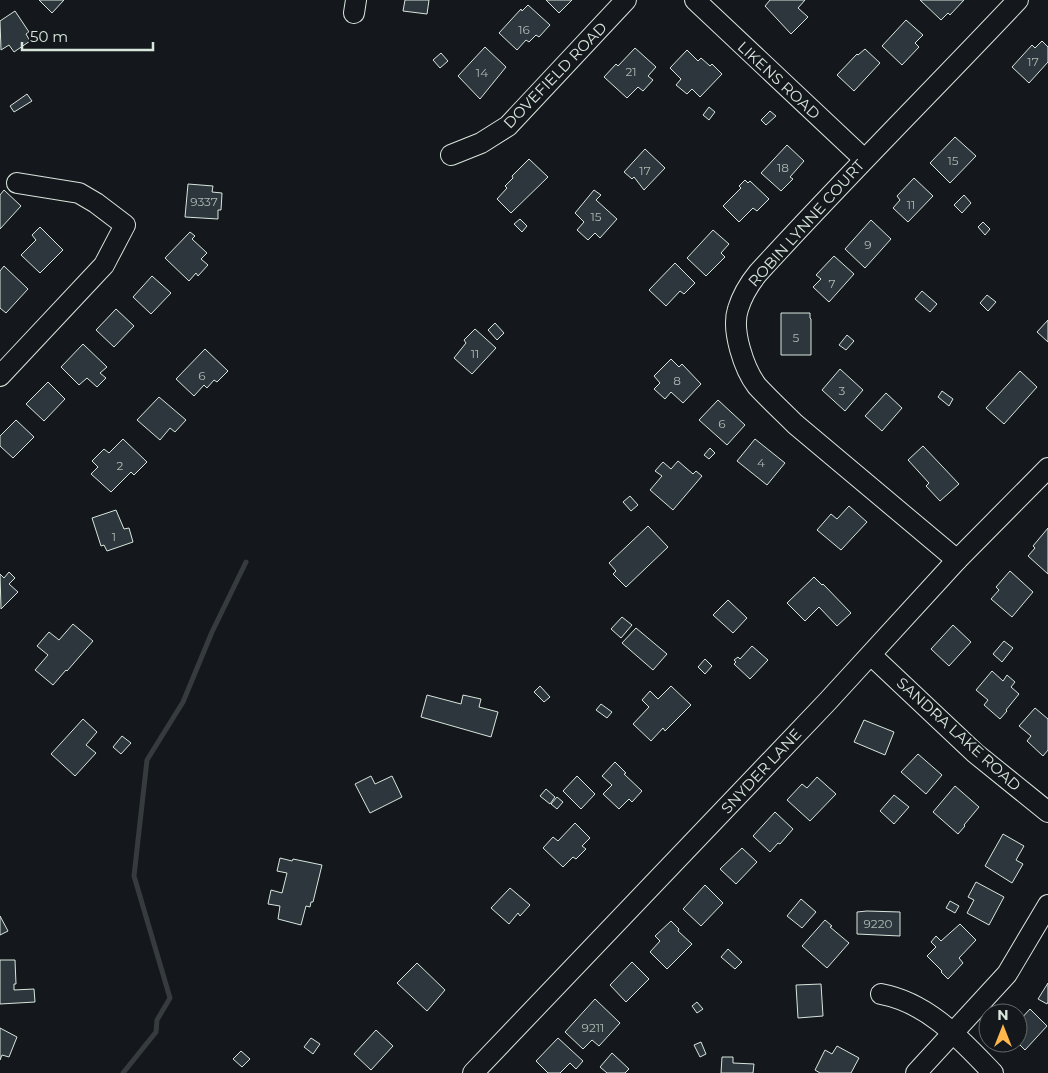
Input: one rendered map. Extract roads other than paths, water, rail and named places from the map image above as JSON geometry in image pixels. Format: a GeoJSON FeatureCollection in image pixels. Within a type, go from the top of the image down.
{"type":"FeatureCollection","features":[{"type":"Feature","properties":{"kind":"street","name":"DOVEFIELD ROAD"},"geometry":{"type":"LineString","coordinates":[[452,155],[481,144],[508,126],[626,0]]}},
{"type":"Feature","properties":{"kind":"street","name":"LIKENS ROAD"},"geometry":{"type":"LineString","coordinates":[[695,0],[864,159]]}},
{"type":"Feature","properties":{"kind":"street","name":"ROBIN LYNNE COURT"},"geometry":{"type":"LineString","coordinates":[[958,560],[795,424],[756,384],[742,355],[737,325],[737,311],[747,287],[758,273],[864,159],[917,107],[1018,0]]}},
{"type":"Feature","properties":{"kind":"street"},"geometry":{"type":"LineString","coordinates":[[0,376],[104,265],[125,224],[79,193],[17,183]]}},
{"type":"Feature","properties":{"kind":"street","name":"SNYDER LANE"},"geometry":{"type":"LineString","coordinates":[[473,1073],[871,655],[958,560],[1048,468]]}},
{"type":"Feature","properties":{"kind":"street","name":"SANDRA LAKE ROAD"},"geometry":{"type":"LineString","coordinates":[[871,655],[975,752],[1048,812]]}},
{"type":"Feature","properties":{"kind":"street"},"geometry":{"type":"LineString","coordinates":[[916,1073],[954,1034],[1007,974],[1048,904]]}},
{"type":"Feature","properties":{"kind":"street"},"geometry":{"type":"LineString","coordinates":[[881,994],[905,1001],[920,1008],[954,1034],[993,1073]]}},
{"type":"Feature","properties":{"kind":"waterway"},"geometry":{"type":"LineString","coordinates":[[123,1073],[156,1032],[157,1020],[170,998],[134,876],[147,760],[183,702],[212,632],[246,562]]}}]}
